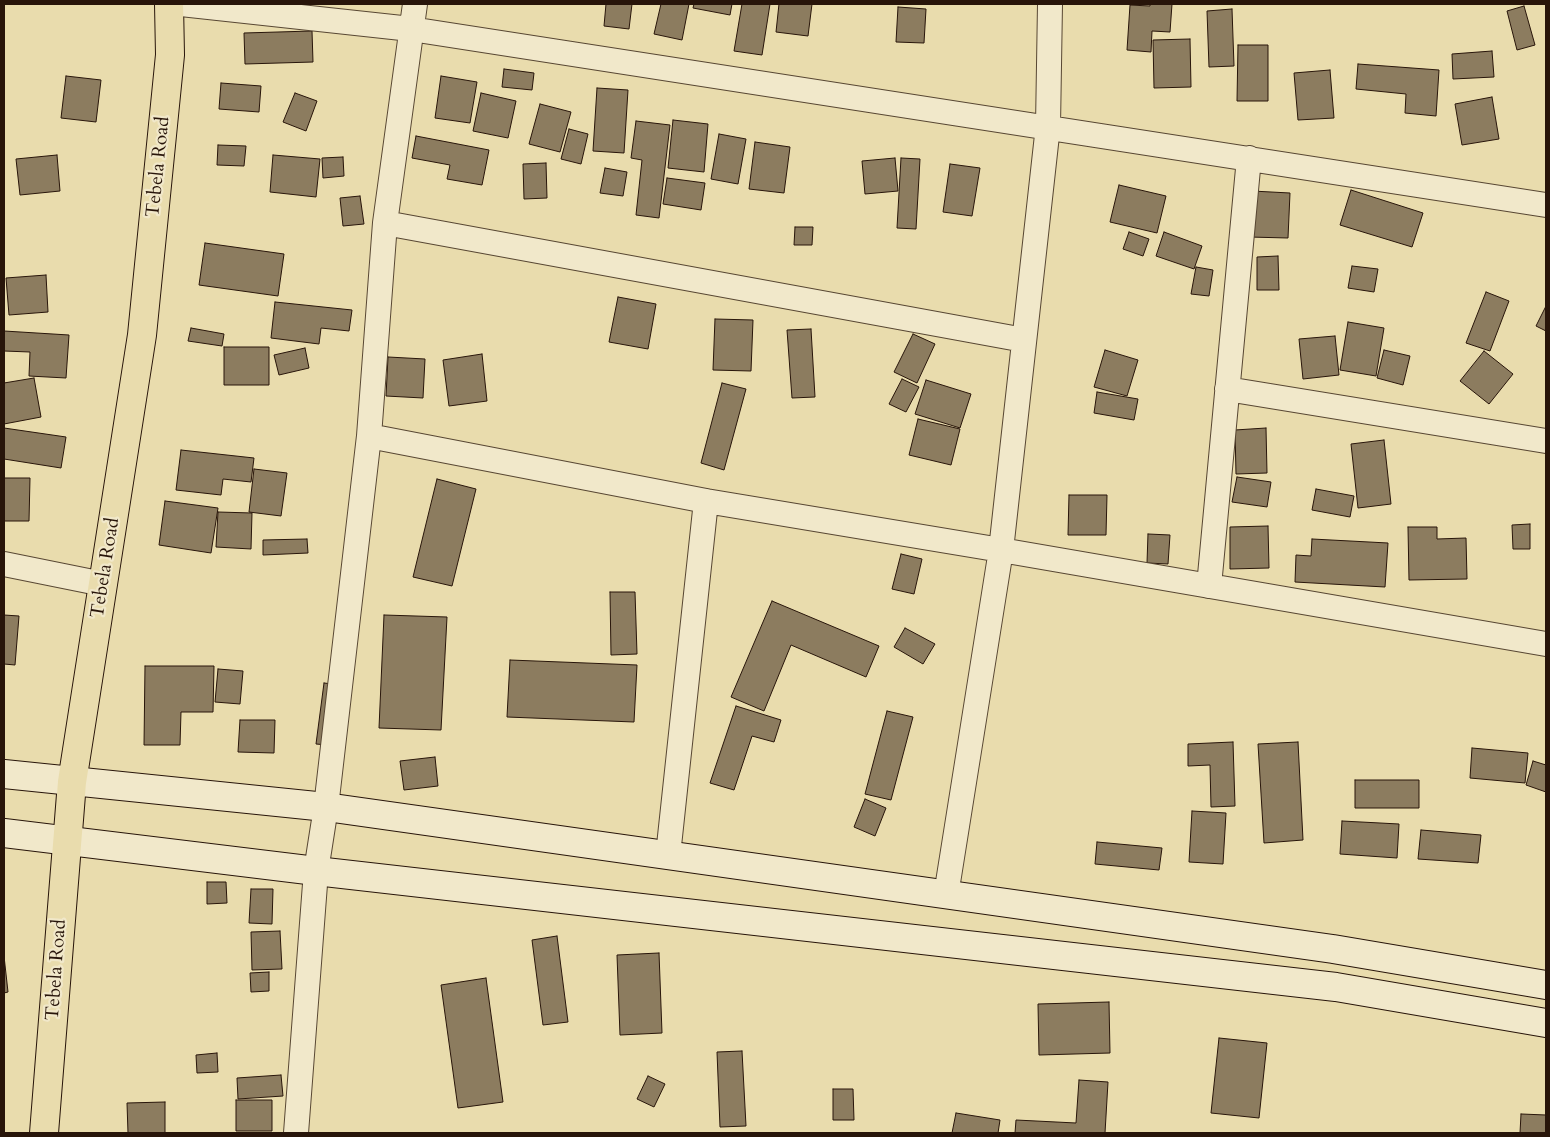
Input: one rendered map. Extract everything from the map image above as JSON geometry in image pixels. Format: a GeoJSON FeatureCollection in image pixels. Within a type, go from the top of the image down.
{"type":"FeatureCollection","features":[{"type":"Feature","properties":{"kind":"main road","name":"Tebela Road"},"geometry":{"type":"LineString","coordinates":[[44,1133],[72,782],[142,336],[170,55],[169,4]]}},
{"type":"Feature","properties":{"kind":"main road"},"geometry":{"type":"LineString","coordinates":[[4,774],[326,807],[1333,949],[1546,985]]}},
{"type":"Feature","properties":{"kind":"main road"},"geometry":{"type":"LineString","coordinates":[[4,833],[316,871],[1336,987],[1546,1023]]}},
{"type":"Feature","properties":{"kind":"street"},"geometry":{"type":"LineString","coordinates":[[181,4],[411,29],[1048,126],[1546,205]]}},
{"type":"Feature","properties":{"kind":"street"},"geometry":{"type":"LineString","coordinates":[[296,1133],[316,871],[326,807],[369,436],[385,223],[415,4]]}},
{"type":"Feature","properties":{"kind":"street"},"geometry":{"type":"LineString","coordinates":[[946,894],[1000,550],[1048,126],[1050,4]]}},
{"type":"Feature","properties":{"kind":"street"},"geometry":{"type":"LineString","coordinates":[[1209,586],[1249,158]]}},
{"type":"Feature","properties":{"kind":"street"},"geometry":{"type":"LineString","coordinates":[[385,223],[1024,340]]}},
{"type":"Feature","properties":{"kind":"street"},"geometry":{"type":"LineString","coordinates":[[1227,389],[1546,441]]}},
{"type":"Feature","properties":{"kind":"street"},"geometry":{"type":"LineString","coordinates":[[369,436],[706,501],[1546,644]]}},
{"type":"Feature","properties":{"kind":"street"},"geometry":{"type":"LineString","coordinates":[[668,855],[706,501]]}},
{"type":"Feature","properties":{"kind":"street"},"geometry":{"type":"LineString","coordinates":[[4,564],[103,584]]}},
{"type":"Feature","properties":{"kind":"building"},"geometry":{"type":"Polygon","coordinates":[[[606,4],[632,4],[629,29],[604,26],[606,4]]]}},
{"type":"Feature","properties":{"kind":"building"},"geometry":{"type":"Polygon","coordinates":[[[661,4],[689,4],[682,40],[654,34],[661,4]]]}},
{"type":"Feature","properties":{"kind":"building"},"geometry":{"type":"Polygon","coordinates":[[[694,4],[732,4],[730,15],[693,8],[694,4]]]}},
{"type":"Feature","properties":{"kind":"building"},"geometry":{"type":"Polygon","coordinates":[[[742,4],[770,4],[762,55],[734,51],[742,4]]]}},
{"type":"Feature","properties":{"kind":"building"},"geometry":{"type":"Polygon","coordinates":[[[779,4],[812,4],[808,36],[776,32],[779,4]]]}},
{"type":"Feature","properties":{"kind":"building"},"geometry":{"type":"Polygon","coordinates":[[[1150,4],[1172,4],[1170,32],[1152,31],[1151,52],[1127,50],[1130,5],[1150,6],[1150,4]]]}},
{"type":"Feature","properties":{"kind":"building"},"geometry":{"type":"Polygon","coordinates":[[[1524,6],[1535,45],[1517,50],[1507,11],[1524,6]]]}},
{"type":"Feature","properties":{"kind":"building"},"geometry":{"type":"Polygon","coordinates":[[[898,7],[926,9],[924,43],[896,42],[898,7]]]}},
{"type":"Feature","properties":{"kind":"building"},"geometry":{"type":"Polygon","coordinates":[[[1232,9],[1234,66],[1209,67],[1207,11],[1232,9]]]}},
{"type":"Feature","properties":{"kind":"building"},"geometry":{"type":"Polygon","coordinates":[[[312,31],[313,62],[245,64],[244,33],[312,31]]]}},
{"type":"Feature","properties":{"kind":"building"},"geometry":{"type":"Polygon","coordinates":[[[1190,39],[1191,87],[1154,88],[1153,40],[1190,39]]]}},
{"type":"Feature","properties":{"kind":"building"},"geometry":{"type":"Polygon","coordinates":[[[1238,45],[1268,45],[1268,101],[1237,101],[1238,45]]]}},
{"type":"Feature","properties":{"kind":"building"},"geometry":{"type":"Polygon","coordinates":[[[1492,51],[1494,77],[1453,79],[1452,54],[1492,51]]]}},
{"type":"Feature","properties":{"kind":"building"},"geometry":{"type":"Polygon","coordinates":[[[1358,64],[1439,70],[1436,116],[1405,113],[1406,94],[1356,89],[1358,64]]]}},
{"type":"Feature","properties":{"kind":"building"},"geometry":{"type":"Polygon","coordinates":[[[504,69],[534,73],[532,90],[502,87],[504,69]]]}},
{"type":"Feature","properties":{"kind":"building"},"geometry":{"type":"Polygon","coordinates":[[[1330,70],[1334,118],[1298,120],[1294,73],[1330,70]]]}},
{"type":"Feature","properties":{"kind":"building"},"geometry":{"type":"Polygon","coordinates":[[[66,76],[101,80],[96,122],[61,118],[66,76]]]}},
{"type":"Feature","properties":{"kind":"building"},"geometry":{"type":"Polygon","coordinates":[[[441,76],[477,82],[470,123],[435,118],[441,76]]]}},
{"type":"Feature","properties":{"kind":"building"},"geometry":{"type":"Polygon","coordinates":[[[221,83],[261,86],[259,112],[219,109],[221,83]]]}},
{"type":"Feature","properties":{"kind":"building"},"geometry":{"type":"Polygon","coordinates":[[[597,88],[628,90],[624,153],[593,151],[597,88]]]}},
{"type":"Feature","properties":{"kind":"building"},"geometry":{"type":"Polygon","coordinates":[[[295,93],[317,101],[306,131],[283,122],[295,93]]]}},
{"type":"Feature","properties":{"kind":"building"},"geometry":{"type":"Polygon","coordinates":[[[481,93],[516,101],[508,138],[473,131],[481,93]]]}},
{"type":"Feature","properties":{"kind":"building"},"geometry":{"type":"Polygon","coordinates":[[[1492,97],[1499,139],[1462,145],[1455,104],[1492,97]]]}},
{"type":"Feature","properties":{"kind":"building"},"geometry":{"type":"Polygon","coordinates":[[[540,104],[571,112],[560,152],[529,144],[540,104]]]}},
{"type":"Feature","properties":{"kind":"building"},"geometry":{"type":"Polygon","coordinates":[[[673,120],[708,124],[704,172],[668,168],[673,120]]]}},
{"type":"Feature","properties":{"kind":"building"},"geometry":{"type":"Polygon","coordinates":[[[636,121],[670,125],[659,218],[636,215],[642,160],[631,158],[636,121]]]}},
{"type":"Feature","properties":{"kind":"building"},"geometry":{"type":"Polygon","coordinates":[[[569,129],[588,134],[581,164],[561,159],[569,129]]]}},
{"type":"Feature","properties":{"kind":"building"},"geometry":{"type":"Polygon","coordinates":[[[719,134],[746,139],[738,184],[711,179],[719,134]]]}},
{"type":"Feature","properties":{"kind":"building"},"geometry":{"type":"Polygon","coordinates":[[[416,136],[489,150],[482,185],[447,179],[450,165],[412,158],[416,136]]]}},
{"type":"Feature","properties":{"kind":"building"},"geometry":{"type":"Polygon","coordinates":[[[755,142],[790,147],[784,193],[749,189],[755,142]]]}},
{"type":"Feature","properties":{"kind":"building"},"geometry":{"type":"Polygon","coordinates":[[[218,145],[246,146],[244,166],[217,165],[218,145]]]}},
{"type":"Feature","properties":{"kind":"building"},"geometry":{"type":"Polygon","coordinates":[[[57,155],[60,191],[20,195],[16,159],[57,155]]]}},
{"type":"Feature","properties":{"kind":"building"},"geometry":{"type":"Polygon","coordinates":[[[273,155],[320,159],[316,197],[270,192],[273,155]]]}},
{"type":"Feature","properties":{"kind":"building"},"geometry":{"type":"Polygon","coordinates":[[[343,157],[344,176],[323,178],[322,158],[343,157]]]}},
{"type":"Feature","properties":{"kind":"building"},"geometry":{"type":"Polygon","coordinates":[[[895,158],[898,191],[865,194],[862,161],[895,158]]]}},
{"type":"Feature","properties":{"kind":"building"},"geometry":{"type":"Polygon","coordinates":[[[901,158],[920,159],[916,229],[897,228],[901,158]]]}},
{"type":"Feature","properties":{"kind":"building"},"geometry":{"type":"Polygon","coordinates":[[[546,163],[547,198],[524,199],[523,164],[546,163]]]}},
{"type":"Feature","properties":{"kind":"building"},"geometry":{"type":"Polygon","coordinates":[[[950,164],[980,168],[972,216],[943,212],[950,164]]]}},
{"type":"Feature","properties":{"kind":"building"},"geometry":{"type":"Polygon","coordinates":[[[605,168],[627,172],[623,196],[600,193],[605,168]]]}},
{"type":"Feature","properties":{"kind":"building"},"geometry":{"type":"Polygon","coordinates":[[[667,178],[705,183],[701,210],[663,204],[667,178]]]}},
{"type":"Feature","properties":{"kind":"building"},"geometry":{"type":"Polygon","coordinates":[[[1119,185],[1166,196],[1157,233],[1110,222],[1119,185]]]}},
{"type":"Feature","properties":{"kind":"building"},"geometry":{"type":"Polygon","coordinates":[[[1351,190],[1423,213],[1412,247],[1340,225],[1351,190]]]}},
{"type":"Feature","properties":{"kind":"building"},"geometry":{"type":"Polygon","coordinates":[[[1252,191],[1290,193],[1288,238],[1249,237],[1252,191]]]}},
{"type":"Feature","properties":{"kind":"building"},"geometry":{"type":"Polygon","coordinates":[[[360,196],[364,224],[343,226],[340,198],[360,196]]]}},
{"type":"Feature","properties":{"kind":"building"},"geometry":{"type":"Polygon","coordinates":[[[795,227],[813,227],[812,245],[794,245],[795,227]]]}},
{"type":"Feature","properties":{"kind":"building"},"geometry":{"type":"Polygon","coordinates":[[[1129,232],[1149,239],[1143,256],[1123,249],[1129,232]]]}},
{"type":"Feature","properties":{"kind":"building"},"geometry":{"type":"Polygon","coordinates":[[[1164,232],[1202,246],[1194,269],[1156,256],[1164,232]]]}},
{"type":"Feature","properties":{"kind":"building"},"geometry":{"type":"Polygon","coordinates":[[[205,243],[284,254],[278,296],[199,285],[205,243]]]}},
{"type":"Feature","properties":{"kind":"building"},"geometry":{"type":"Polygon","coordinates":[[[1278,256],[1279,290],[1257,290],[1257,257],[1278,256]]]}},
{"type":"Feature","properties":{"kind":"building"},"geometry":{"type":"Polygon","coordinates":[[[1352,266],[1378,269],[1374,292],[1348,288],[1352,266]]]}},
{"type":"Feature","properties":{"kind":"building"},"geometry":{"type":"Polygon","coordinates":[[[1196,267],[1213,270],[1209,296],[1191,294],[1196,267]]]}},
{"type":"Feature","properties":{"kind":"building"},"geometry":{"type":"Polygon","coordinates":[[[46,275],[48,312],[9,315],[6,278],[46,275]]]}},
{"type":"Feature","properties":{"kind":"building"},"geometry":{"type":"Polygon","coordinates":[[[1486,292],[1509,301],[1490,351],[1466,343],[1486,292]]]}},
{"type":"Feature","properties":{"kind":"building"},"geometry":{"type":"Polygon","coordinates":[[[618,297],[656,304],[648,349],[609,342],[618,297]]]}},
{"type":"Feature","properties":{"kind":"building"},"geometry":{"type":"Polygon","coordinates":[[[275,302],[352,310],[349,331],[321,328],[319,344],[271,338],[275,302]]]}},
{"type":"Feature","properties":{"kind":"building"},"geometry":{"type":"Polygon","coordinates":[[[1546,306],[1546,331],[1536,326],[1546,306]]]}},
{"type":"Feature","properties":{"kind":"building"},"geometry":{"type":"Polygon","coordinates":[[[715,319],[753,320],[751,371],[713,370],[715,319]]]}},
{"type":"Feature","properties":{"kind":"building"},"geometry":{"type":"Polygon","coordinates":[[[1348,322],[1384,328],[1376,376],[1340,370],[1348,322]]]}},
{"type":"Feature","properties":{"kind":"building"},"geometry":{"type":"Polygon","coordinates":[[[191,328],[224,334],[222,346],[188,341],[191,328]]]}},
{"type":"Feature","properties":{"kind":"building"},"geometry":{"type":"Polygon","coordinates":[[[811,329],[815,397],[792,398],[787,330],[811,329]]]}},
{"type":"Feature","properties":{"kind":"building"},"geometry":{"type":"Polygon","coordinates":[[[4,331],[69,335],[66,378],[29,376],[30,352],[4,351],[4,331]]]}},
{"type":"Feature","properties":{"kind":"building"},"geometry":{"type":"Polygon","coordinates":[[[913,334],[935,344],[917,383],[894,372],[913,334]]]}},
{"type":"Feature","properties":{"kind":"building"},"geometry":{"type":"Polygon","coordinates":[[[1335,336],[1339,375],[1303,379],[1299,339],[1335,336]]]}},
{"type":"Feature","properties":{"kind":"building"},"geometry":{"type":"Polygon","coordinates":[[[224,347],[269,347],[269,385],[224,385],[224,347]]]}},
{"type":"Feature","properties":{"kind":"building"},"geometry":{"type":"Polygon","coordinates":[[[305,348],[309,368],[279,375],[274,355],[305,348]]]}},
{"type":"Feature","properties":{"kind":"building"},"geometry":{"type":"Polygon","coordinates":[[[1105,350],[1138,360],[1127,396],[1094,387],[1105,350]]]}},
{"type":"Feature","properties":{"kind":"building"},"geometry":{"type":"Polygon","coordinates":[[[1384,350],[1410,356],[1403,385],[1377,378],[1384,350]]]}},
{"type":"Feature","properties":{"kind":"building"},"geometry":{"type":"Polygon","coordinates":[[[1484,351],[1513,374],[1489,404],[1460,381],[1484,351]]]}},
{"type":"Feature","properties":{"kind":"building"},"geometry":{"type":"Polygon","coordinates":[[[482,354],[487,401],[449,406],[443,360],[482,354]]]}},
{"type":"Feature","properties":{"kind":"building"},"geometry":{"type":"Polygon","coordinates":[[[388,357],[425,359],[423,398],[386,396],[388,357]]]}},
{"type":"Feature","properties":{"kind":"building"},"geometry":{"type":"Polygon","coordinates":[[[34,378],[41,417],[4,424],[4,383],[34,378]]]}},
{"type":"Feature","properties":{"kind":"building"},"geometry":{"type":"Polygon","coordinates":[[[902,379],[919,387],[906,412],[889,404],[902,379]]]}},
{"type":"Feature","properties":{"kind":"building"},"geometry":{"type":"Polygon","coordinates":[[[926,380],[971,394],[960,428],[915,414],[926,380]]]}},
{"type":"Feature","properties":{"kind":"building"},"geometry":{"type":"Polygon","coordinates":[[[722,383],[746,389],[724,470],[701,463],[722,383]]]}},
{"type":"Feature","properties":{"kind":"building"},"geometry":{"type":"Polygon","coordinates":[[[1097,392],[1138,399],[1134,420],[1094,413],[1097,392]]]}},
{"type":"Feature","properties":{"kind":"building"},"geometry":{"type":"Polygon","coordinates":[[[918,419],[960,429],[951,465],[909,455],[918,419]]]}},
{"type":"Feature","properties":{"kind":"building"},"geometry":{"type":"Polygon","coordinates":[[[4,428],[66,437],[61,468],[4,459],[4,428]]]}},
{"type":"Feature","properties":{"kind":"building"},"geometry":{"type":"Polygon","coordinates":[[[1266,428],[1267,473],[1236,474],[1235,430],[1266,428]]]}},
{"type":"Feature","properties":{"kind":"building"},"geometry":{"type":"Polygon","coordinates":[[[1384,440],[1391,504],[1358,508],[1351,444],[1384,440]]]}},
{"type":"Feature","properties":{"kind":"building"},"geometry":{"type":"Polygon","coordinates":[[[181,450],[254,458],[251,482],[223,479],[221,495],[176,490],[181,450]]]}},
{"type":"Feature","properties":{"kind":"building"},"geometry":{"type":"Polygon","coordinates":[[[254,469],[287,473],[281,516],[249,512],[254,469]]]}},
{"type":"Feature","properties":{"kind":"building"},"geometry":{"type":"Polygon","coordinates":[[[1237,477],[1271,482],[1267,507],[1232,502],[1237,477]]]}},
{"type":"Feature","properties":{"kind":"building"},"geometry":{"type":"Polygon","coordinates":[[[4,478],[30,478],[29,521],[4,521],[4,478]]]}},
{"type":"Feature","properties":{"kind":"building"},"geometry":{"type":"Polygon","coordinates":[[[437,479],[476,489],[452,586],[413,577],[437,479]]]}},
{"type":"Feature","properties":{"kind":"building"},"geometry":{"type":"Polygon","coordinates":[[[1316,489],[1354,496],[1350,517],[1312,510],[1316,489]]]}},
{"type":"Feature","properties":{"kind":"building"},"geometry":{"type":"Polygon","coordinates":[[[1069,495],[1107,495],[1106,535],[1068,535],[1069,495]]]}},
{"type":"Feature","properties":{"kind":"building"},"geometry":{"type":"Polygon","coordinates":[[[165,501],[218,508],[211,553],[159,545],[165,501]]]}},
{"type":"Feature","properties":{"kind":"building"},"geometry":{"type":"Polygon","coordinates":[[[218,512],[252,513],[251,549],[216,547],[218,512]]]}},
{"type":"Feature","properties":{"kind":"building"},"geometry":{"type":"Polygon","coordinates":[[[1530,524],[1530,549],[1513,549],[1512,525],[1530,524]]]}},
{"type":"Feature","properties":{"kind":"building"},"geometry":{"type":"Polygon","coordinates":[[[1268,526],[1269,568],[1230,569],[1230,527],[1268,526]]]}},
{"type":"Feature","properties":{"kind":"building"},"geometry":{"type":"Polygon","coordinates":[[[1408,527],[1437,527],[1437,539],[1466,538],[1467,579],[1409,580],[1408,527]]]}},
{"type":"Feature","properties":{"kind":"building"},"geometry":{"type":"Polygon","coordinates":[[[1148,534],[1170,535],[1168,564],[1147,563],[1148,534]]]}},
{"type":"Feature","properties":{"kind":"building"},"geometry":{"type":"Polygon","coordinates":[[[307,539],[308,553],[263,555],[263,540],[307,539]]]}},
{"type":"Feature","properties":{"kind":"building"},"geometry":{"type":"Polygon","coordinates":[[[1312,539],[1388,543],[1385,587],[1295,582],[1296,555],[1311,556],[1312,539]]]}},
{"type":"Feature","properties":{"kind":"building"},"geometry":{"type":"Polygon","coordinates":[[[901,554],[922,559],[914,594],[892,589],[901,554]]]}},
{"type":"Feature","properties":{"kind":"building"},"geometry":{"type":"Polygon","coordinates":[[[610,592],[635,592],[637,654],[611,655],[610,592]]]}},
{"type":"Feature","properties":{"kind":"building"},"geometry":{"type":"Polygon","coordinates":[[[772,601],[879,646],[866,677],[791,645],[764,711],[731,697],[772,601]]]}},
{"type":"Feature","properties":{"kind":"building"},"geometry":{"type":"Polygon","coordinates":[[[4,615],[19,616],[15,665],[4,664],[4,615]]]}},
{"type":"Feature","properties":{"kind":"building"},"geometry":{"type":"Polygon","coordinates":[[[384,615],[447,617],[441,730],[379,728],[384,615]]]}},
{"type":"Feature","properties":{"kind":"building"},"geometry":{"type":"Polygon","coordinates":[[[905,628],[935,644],[923,664],[894,647],[905,628]]]}},
{"type":"Feature","properties":{"kind":"building"},"geometry":{"type":"Polygon","coordinates":[[[510,660],[637,665],[634,722],[507,717],[510,660]]]}},
{"type":"Feature","properties":{"kind":"building"},"geometry":{"type":"Polygon","coordinates":[[[145,666],[214,666],[213,712],[181,712],[180,745],[144,745],[145,666]]]}},
{"type":"Feature","properties":{"kind":"building"},"geometry":{"type":"Polygon","coordinates":[[[218,669],[243,671],[240,704],[215,702],[218,669]]]}},
{"type":"Feature","properties":{"kind":"building"},"geometry":{"type":"Polygon","coordinates":[[[324,683],[348,686],[340,746],[316,744],[324,683]]]}},
{"type":"Feature","properties":{"kind":"building"},"geometry":{"type":"Polygon","coordinates":[[[736,706],[781,720],[774,742],[752,736],[734,790],[710,783],[736,706]]]}},
{"type":"Feature","properties":{"kind":"building"},"geometry":{"type":"Polygon","coordinates":[[[887,711],[913,717],[891,800],[865,794],[887,711]]]}},
{"type":"Feature","properties":{"kind":"building"},"geometry":{"type":"Polygon","coordinates":[[[240,720],[275,720],[274,753],[238,752],[240,720]]]}},
{"type":"Feature","properties":{"kind":"building"},"geometry":{"type":"Polygon","coordinates":[[[1233,742],[1235,806],[1211,807],[1210,765],[1188,766],[1188,744],[1233,742]]]}},
{"type":"Feature","properties":{"kind":"building"},"geometry":{"type":"Polygon","coordinates":[[[1298,742],[1303,840],[1264,843],[1258,744],[1298,742]]]}},
{"type":"Feature","properties":{"kind":"building"},"geometry":{"type":"Polygon","coordinates":[[[1472,748],[1528,753],[1525,783],[1470,778],[1472,748]]]}},
{"type":"Feature","properties":{"kind":"building"},"geometry":{"type":"Polygon","coordinates":[[[435,757],[438,786],[404,790],[400,761],[435,757]]]}},
{"type":"Feature","properties":{"kind":"building"},"geometry":{"type":"Polygon","coordinates":[[[1533,761],[1546,765],[1546,792],[1526,785],[1533,761]]]}},
{"type":"Feature","properties":{"kind":"building"},"geometry":{"type":"Polygon","coordinates":[[[1355,780],[1419,780],[1419,808],[1355,808],[1355,780]]]}},
{"type":"Feature","properties":{"kind":"building"},"geometry":{"type":"Polygon","coordinates":[[[865,799],[886,808],[875,836],[854,827],[865,799]]]}},
{"type":"Feature","properties":{"kind":"building"},"geometry":{"type":"Polygon","coordinates":[[[1192,811],[1226,813],[1223,864],[1189,862],[1192,811]]]}},
{"type":"Feature","properties":{"kind":"building"},"geometry":{"type":"Polygon","coordinates":[[[1342,821],[1399,824],[1397,858],[1340,854],[1342,821]]]}},
{"type":"Feature","properties":{"kind":"building"},"geometry":{"type":"Polygon","coordinates":[[[1421,830],[1481,835],[1478,863],[1418,859],[1421,830]]]}},
{"type":"Feature","properties":{"kind":"building"},"geometry":{"type":"Polygon","coordinates":[[[1097,842],[1162,848],[1159,870],[1095,864],[1097,842]]]}},
{"type":"Feature","properties":{"kind":"building"},"geometry":{"type":"Polygon","coordinates":[[[207,882],[226,882],[227,903],[207,904],[207,882]]]}},
{"type":"Feature","properties":{"kind":"building"},"geometry":{"type":"Polygon","coordinates":[[[251,889],[273,889],[272,924],[249,923],[251,889]]]}},
{"type":"Feature","properties":{"kind":"building"},"geometry":{"type":"Polygon","coordinates":[[[280,931],[282,969],[252,970],[251,932],[280,931]]]}},
{"type":"Feature","properties":{"kind":"building"},"geometry":{"type":"Polygon","coordinates":[[[557,936],[568,1022],[543,1025],[532,940],[557,936]]]}},
{"type":"Feature","properties":{"kind":"building"},"geometry":{"type":"Polygon","coordinates":[[[659,953],[662,1033],[620,1035],[617,955],[659,953]]]}},
{"type":"Feature","properties":{"kind":"building"},"geometry":{"type":"Polygon","coordinates":[[[4,956],[8,992],[4,993],[4,956]]]}},
{"type":"Feature","properties":{"kind":"building"},"geometry":{"type":"Polygon","coordinates":[[[269,972],[269,991],[251,992],[250,973],[269,972]]]}},
{"type":"Feature","properties":{"kind":"building"},"geometry":{"type":"Polygon","coordinates":[[[486,978],[503,1102],[458,1108],[441,985],[486,978]]]}},
{"type":"Feature","properties":{"kind":"building"},"geometry":{"type":"Polygon","coordinates":[[[1109,1002],[1110,1053],[1039,1055],[1038,1004],[1109,1002]]]}},
{"type":"Feature","properties":{"kind":"building"},"geometry":{"type":"Polygon","coordinates":[[[1219,1038],[1267,1043],[1259,1118],[1211,1113],[1219,1038]]]}},
{"type":"Feature","properties":{"kind":"building"},"geometry":{"type":"Polygon","coordinates":[[[742,1051],[746,1126],[720,1127],[717,1052],[742,1051]]]}},
{"type":"Feature","properties":{"kind":"building"},"geometry":{"type":"Polygon","coordinates":[[[217,1053],[218,1072],[197,1073],[196,1055],[217,1053]]]}},
{"type":"Feature","properties":{"kind":"building"},"geometry":{"type":"Polygon","coordinates":[[[281,1075],[283,1096],[238,1099],[237,1078],[281,1075]]]}},
{"type":"Feature","properties":{"kind":"building"},"geometry":{"type":"Polygon","coordinates":[[[648,1076],[665,1084],[654,1107],[637,1099],[648,1076]]]}},
{"type":"Feature","properties":{"kind":"building"},"geometry":{"type":"Polygon","coordinates":[[[1079,1080],[1108,1082],[1105,1133],[1015,1133],[1016,1120],[1076,1123],[1079,1080]]]}},
{"type":"Feature","properties":{"kind":"building"},"geometry":{"type":"Polygon","coordinates":[[[833,1089],[853,1089],[854,1120],[833,1120],[833,1089]]]}},
{"type":"Feature","properties":{"kind":"building"},"geometry":{"type":"Polygon","coordinates":[[[236,1100],[272,1100],[272,1131],[236,1131],[236,1100]]]}},
{"type":"Feature","properties":{"kind":"building"},"geometry":{"type":"Polygon","coordinates":[[[165,1102],[165,1133],[128,1133],[127,1103],[165,1102]]]}},
{"type":"Feature","properties":{"kind":"building"},"geometry":{"type":"Polygon","coordinates":[[[956,1113],[1000,1120],[998,1133],[952,1133],[956,1113]]]}},
{"type":"Feature","properties":{"kind":"building"},"geometry":{"type":"Polygon","coordinates":[[[1521,1114],[1546,1115],[1546,1133],[1520,1133],[1521,1114]]]}}]}
